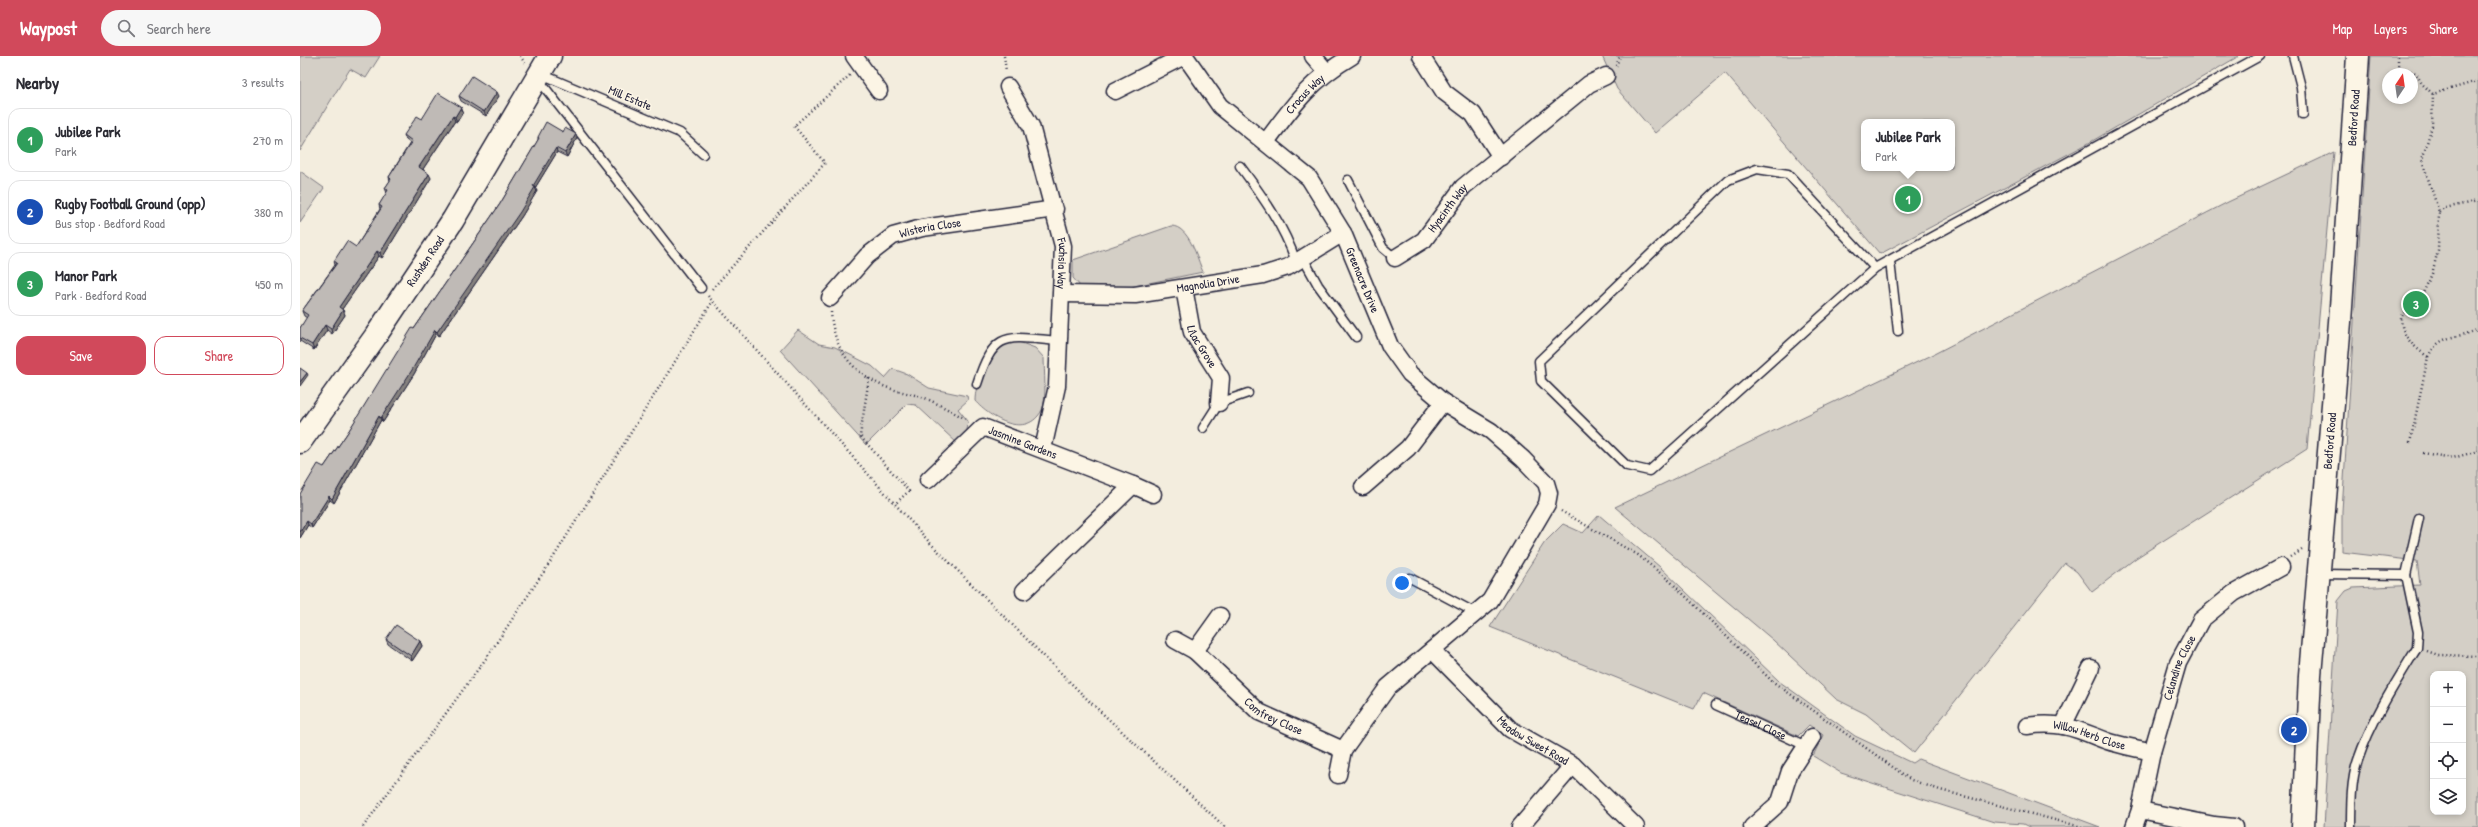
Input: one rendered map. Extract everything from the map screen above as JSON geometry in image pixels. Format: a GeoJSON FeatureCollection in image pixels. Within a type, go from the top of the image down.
{"type":"FeatureCollection","features":[{"type":"Feature","properties":{"kind":"main road","name":"Bedford Road"},"geometry":{"type":"LineString","coordinates":[[2303,827],[2310,675],[2321,549],[2358,56]]}},
{"type":"Feature","properties":{"kind":"main road","name":"Rushden Road"},"geometry":{"type":"LineString","coordinates":[[300,442],[375,337],[452,220],[543,70]]}},
{"type":"Feature","properties":{"kind":"street"},"geometry":{"type":"LineString","coordinates":[[1115,91],[1184,56]]}},
{"type":"Feature","properties":{"kind":"street","name":"Greenacre Drive"},"geometry":{"type":"LineString","coordinates":[[1184,56],[1220,106],[1309,178],[1343,233],[1390,346],[1410,374],[1443,402],[1491,431],[1523,459],[1546,483],[1548,498]]}},
{"type":"Feature","properties":{"kind":"street"},"geometry":{"type":"LineString","coordinates":[[1313,56],[1326,71]]}},
{"type":"Feature","properties":{"kind":"street","name":"Crocus Way"},"geometry":{"type":"LineString","coordinates":[[1266,142],[1296,101],[1326,71],[1352,56]]}},
{"type":"Feature","properties":{"kind":"street"},"geometry":{"type":"LineString","coordinates":[[1421,56],[1444,92],[1473,114],[1501,158]]}},
{"type":"Feature","properties":{"kind":"street"},"geometry":{"type":"LineString","coordinates":[[858,61],[879,91]]}},
{"type":"Feature","properties":{"kind":"street","name":"Hyacinth Way"},"geometry":{"type":"LineString","coordinates":[[1395,258],[1424,240],[1463,187],[1501,158],[1589,84],[1606,76]]}},
{"type":"Feature","properties":{"kind":"street","name":"Fuchsia Way"},"geometry":{"type":"LineString","coordinates":[[1008,87],[1031,126],[1055,209],[1063,246],[1057,386],[1044,450]]}},
{"type":"Feature","properties":{"kind":"street","name":"Wisteria Close"},"geometry":{"type":"LineString","coordinates":[[830,298],[867,256],[893,236],[922,228],[1055,209]]}},
{"type":"Feature","properties":{"kind":"street","name":"Magnolia Drive"},"geometry":{"type":"LineString","coordinates":[[1062,294],[1135,295],[1263,275],[1288,267],[1343,233]]}},
{"type":"Feature","properties":{"kind":"street","name":"Lilac Grove"},"geometry":{"type":"LineString","coordinates":[[1184,288],[1192,332],[1221,378],[1218,403]]}},
{"type":"Feature","properties":{"kind":"street"},"geometry":{"type":"LineString","coordinates":[[1362,487],[1408,448],[1443,402]]}},
{"type":"Feature","properties":{"kind":"street","name":"Jasmine Gardens"},"geometry":{"type":"LineString","coordinates":[[928,480],[983,427],[1153,494]]}},
{"type":"Feature","properties":{"kind":"street"},"geometry":{"type":"LineString","coordinates":[[1024,591],[1133,486]]}},
{"type":"Feature","properties":{"kind":"street"},"geometry":{"type":"LineString","coordinates":[[1338,775],[1343,750],[1388,687],[1433,651],[1490,601],[1548,498]]}},
{"type":"Feature","properties":{"kind":"street","name":"Celandine Close"},"geometry":{"type":"LineString","coordinates":[[2140,810],[2152,752],[2178,663],[2201,620],[2234,593],[2281,567]]}},
{"type":"Feature","properties":{"kind":"street"},"geometry":{"type":"LineString","coordinates":[[1195,651],[1220,616]]}},
{"type":"Feature","properties":{"kind":"street","name":"Comfrey Close"},"geometry":{"type":"LineString","coordinates":[[1175,640],[1195,651],[1259,712],[1343,750]]}},
{"type":"Feature","properties":{"kind":"street","name":"Meadow Sweet Road"},"geometry":{"type":"LineString","coordinates":[[1433,651],[1510,729],[1573,765],[1636,827]]}},
{"type":"Feature","properties":{"kind":"street"},"geometry":{"type":"LineString","coordinates":[[2063,726],[2091,668]]}},
{"type":"Feature","properties":{"kind":"street","name":"Willow Herb Close"},"geometry":{"type":"LineString","coordinates":[[2027,726],[2048,723],[2078,728],[2108,741],[2152,752]]}},
{"type":"Feature","properties":{"kind":"street","name":"Teasel Close"},"geometry":{"type":"LineString","coordinates":[[1752,827],[1780,802],[1790,771],[1809,741]]}},
{"type":"Feature","properties":{"kind":"street"},"geometry":{"type":"LineString","coordinates":[[1520,827],[1573,765]]}},
{"type":"Feature","properties":{"kind":"street"},"geometry":{"type":"LineString","coordinates":[[2134,827],[2140,810],[2214,825],[2234,827]]}},
{"type":"Feature","properties":{"kind":"lane"},"geometry":{"type":"LineString","coordinates":[[1875,268],[1788,174],[1757,169],[1728,180],[1539,361],[1541,381],[1627,466],[1649,471],[1875,268],[2260,56]]}},
{"type":"Feature","properties":{"kind":"lane"},"geometry":{"type":"LineString","coordinates":[[2293,56],[2301,87],[2303,114]]}},
{"type":"Feature","properties":{"kind":"lane"},"geometry":{"type":"LineString","coordinates":[[543,70],[701,288]]}},
{"type":"Feature","properties":{"kind":"lane","name":"Mill Estate"},"geometry":{"type":"LineString","coordinates":[[543,70],[680,133],[703,154]]}},
{"type":"Feature","properties":{"kind":"lane"},"geometry":{"type":"LineString","coordinates":[[1240,166],[1267,201],[1288,237],[1299,260],[1356,337]]}},
{"type":"Feature","properties":{"kind":"lane"},"geometry":{"type":"LineString","coordinates":[[1348,180],[1383,248],[1395,258]]}},
{"type":"Feature","properties":{"kind":"lane"},"geometry":{"type":"LineString","coordinates":[[1890,261],[1898,331]]}},
{"type":"Feature","properties":{"kind":"lane"},"geometry":{"type":"LineString","coordinates":[[977,384],[991,350],[999,341],[1019,337],[1060,341]]}},
{"type":"Feature","properties":{"kind":"lane"},"geometry":{"type":"LineString","coordinates":[[1203,428],[1218,403],[1248,393]]}},
{"type":"Feature","properties":{"kind":"lane"},"geometry":{"type":"LineString","coordinates":[[2351,827],[2351,805],[2357,761],[2366,739],[2417,648],[2418,632],[2406,575],[2419,518]]}},
{"type":"Feature","properties":{"kind":"lane"},"geometry":{"type":"LineString","coordinates":[[2319,574],[2406,575]]}},
{"type":"Feature","properties":{"kind":"lane"},"geometry":{"type":"LineString","coordinates":[[1410,578],[1476,613]]}},
{"type":"Feature","properties":{"kind":"lane","name":"Teasel Close"},"geometry":{"type":"LineString","coordinates":[[1716,705],[1809,741]]}},
{"type":"Feature","properties":{"kind":"path"},"geometry":{"type":"LineString","coordinates":[[2398,56],[2398,66],[2416,73],[2422,84],[2433,94],[2432,126],[2422,160],[2439,212],[2438,250],[2432,274],[2423,294],[2401,317],[2401,329],[2407,338],[2428,357]]}},
{"type":"Feature","properties":{"kind":"path"},"geometry":{"type":"LineString","coordinates":[[707,295],[825,163],[794,126],[858,61]]}},
{"type":"Feature","properties":{"kind":"path"},"geometry":{"type":"LineString","coordinates":[[2433,94],[2478,81]]}},
{"type":"Feature","properties":{"kind":"path"},"geometry":{"type":"LineString","coordinates":[[2439,212],[2445,208],[2478,201]]}},
{"type":"Feature","properties":{"kind":"path"},"geometry":{"type":"LineString","coordinates":[[701,288],[712,302],[932,544],[1088,700],[1225,827]]}},
{"type":"Feature","properties":{"kind":"path"},"geometry":{"type":"LineString","coordinates":[[830,298],[832,329],[838,347],[855,370],[881,385],[924,398],[983,427]]}},
{"type":"Feature","properties":{"kind":"path"},"geometry":{"type":"LineString","coordinates":[[363,827],[487,656],[553,558],[712,302]]}},
{"type":"Feature","properties":{"kind":"path"},"geometry":{"type":"LineString","coordinates":[[2410,443],[2428,357],[2437,343],[2446,338],[2470,334],[2478,329]]}},
{"type":"Feature","properties":{"kind":"path"},"geometry":{"type":"LineString","coordinates":[[869,378],[860,436],[909,491],[895,504]]}},
{"type":"Feature","properties":{"kind":"path"},"geometry":{"type":"LineString","coordinates":[[2423,453],[2453,458],[2478,451]]}},
{"type":"Feature","properties":{"kind":"path"},"geometry":{"type":"LineString","coordinates":[[1548,498],[1638,555],[1670,581],[1772,681],[1911,780],[1940,790],[2082,827]]}},
{"type":"Feature","properties":{"kind":"path"},"geometry":{"type":"LineString","coordinates":[[2281,567],[2295,553],[2306,548],[2321,549]]}},
{"type":"Feature","properties":{"kind":"path"},"geometry":{"type":"LineString","coordinates":[[2417,648],[2438,655],[2478,656]]}},
{"type":"Feature","properties":{"kind":"shaded area"},"geometry":{"type":"Polygon","coordinates":[[[300,56],[380,56],[366,78],[350,69],[300,151],[300,56]]]}},
{"type":"Feature","properties":{"kind":"shaded area"},"geometry":{"type":"Polygon","coordinates":[[[1602,56],[2239,56],[2087,144],[1880,254],[1725,73],[1655,133],[1617,89],[1602,56]]]}},
{"type":"Feature","properties":{"kind":"shaded area"},"geometry":{"type":"Polygon","coordinates":[[[2371,56],[2478,56],[2478,827],[2324,827],[2338,601],[2346,591],[2353,588],[2420,585],[2417,561],[2342,552],[2342,511],[2371,56]]]}},
{"type":"Feature","properties":{"kind":"shaded area"},"geometry":{"type":"Polygon","coordinates":[[[2334,152],[2307,449],[2136,558],[2092,592],[2077,572],[2065,563],[1914,753],[1866,714],[1836,699],[1773,640],[1615,507],[1934,354],[2228,202],[2334,152]]]}},
{"type":"Feature","properties":{"kind":"shaded area"},"geometry":{"type":"Polygon","coordinates":[[[300,171],[324,188],[300,223],[300,171]]]}},
{"type":"Feature","properties":{"kind":"shaded area"},"geometry":{"type":"Polygon","coordinates":[[[1171,226],[1177,227],[1183,231],[1192,244],[1203,272],[1124,288],[1081,287],[1073,278],[1073,260],[1171,226]]]}},
{"type":"Feature","properties":{"kind":"shaded area"},"geometry":{"type":"Polygon","coordinates":[[[798,330],[819,344],[835,347],[872,366],[885,378],[893,369],[907,374],[929,388],[967,396],[968,400],[958,409],[968,421],[967,431],[957,443],[916,405],[907,404],[866,445],[780,350],[798,330]]]}},
{"type":"Feature","properties":{"kind":"shaded area"},"geometry":{"type":"Polygon","coordinates":[[[1011,339],[1035,348],[1044,358],[1044,405],[1035,419],[1027,424],[1018,425],[1008,423],[990,414],[975,401],[979,380],[988,357],[996,346],[1011,339]]]}},
{"type":"Feature","properties":{"kind":"shaded area"},"geometry":{"type":"Polygon","coordinates":[[[1599,515],[1660,567],[1780,682],[1855,736],[1912,763],[1918,759],[2100,827],[2029,827],[2023,824],[1994,822],[1841,773],[1813,756],[1823,735],[1809,725],[1798,736],[1703,693],[1694,709],[1490,627],[1545,542],[1563,524],[1583,533],[1599,515]]]}},
{"type":"Feature","properties":{"kind":"building"},"geometry":{"type":"Polygon","coordinates":[[[472,76],[497,92],[484,112],[459,96],[472,76]]]}},
{"type":"Feature","properties":{"kind":"building"},"geometry":{"type":"Polygon","coordinates":[[[438,93],[461,107],[455,117],[453,116],[419,167],[429,174],[380,253],[377,251],[339,307],[343,310],[331,329],[325,325],[312,345],[300,338],[300,328],[308,315],[302,311],[337,263],[334,261],[347,241],[356,247],[382,207],[379,205],[388,190],[385,188],[391,179],[389,177],[412,141],[404,135],[417,116],[422,119],[438,93]]]}},
{"type":"Feature","properties":{"kind":"building"},"geometry":{"type":"Polygon","coordinates":[[[546,122],[563,132],[565,128],[576,134],[565,153],[556,148],[533,186],[535,187],[520,212],[437,332],[435,330],[412,370],[381,418],[379,416],[332,499],[329,496],[311,524],[307,521],[300,532],[300,494],[318,464],[324,467],[348,432],[412,328],[414,329],[500,204],[539,138],[538,137],[546,122]]]}},
{"type":"Feature","properties":{"kind":"building"},"geometry":{"type":"Polygon","coordinates":[[[300,368],[307,373],[300,382],[300,368]]]}},
{"type":"Feature","properties":{"kind":"building"},"geometry":{"type":"Polygon","coordinates":[[[396,625],[420,641],[411,656],[386,639],[396,625]]]}},
{"type":"Feature","properties":{"kind":"place","name":"Jubilee Park"},"geometry":{"type":"Point","coordinates":[1908,199]}},
{"type":"Feature","properties":{"kind":"place","name":"Manor Park"},"geometry":{"type":"Point","coordinates":[2416,304]}},
{"type":"Feature","properties":{"kind":"place","name":"Rugby Football Ground (opp)"},"geometry":{"type":"Point","coordinates":[2294,730]}}]}
